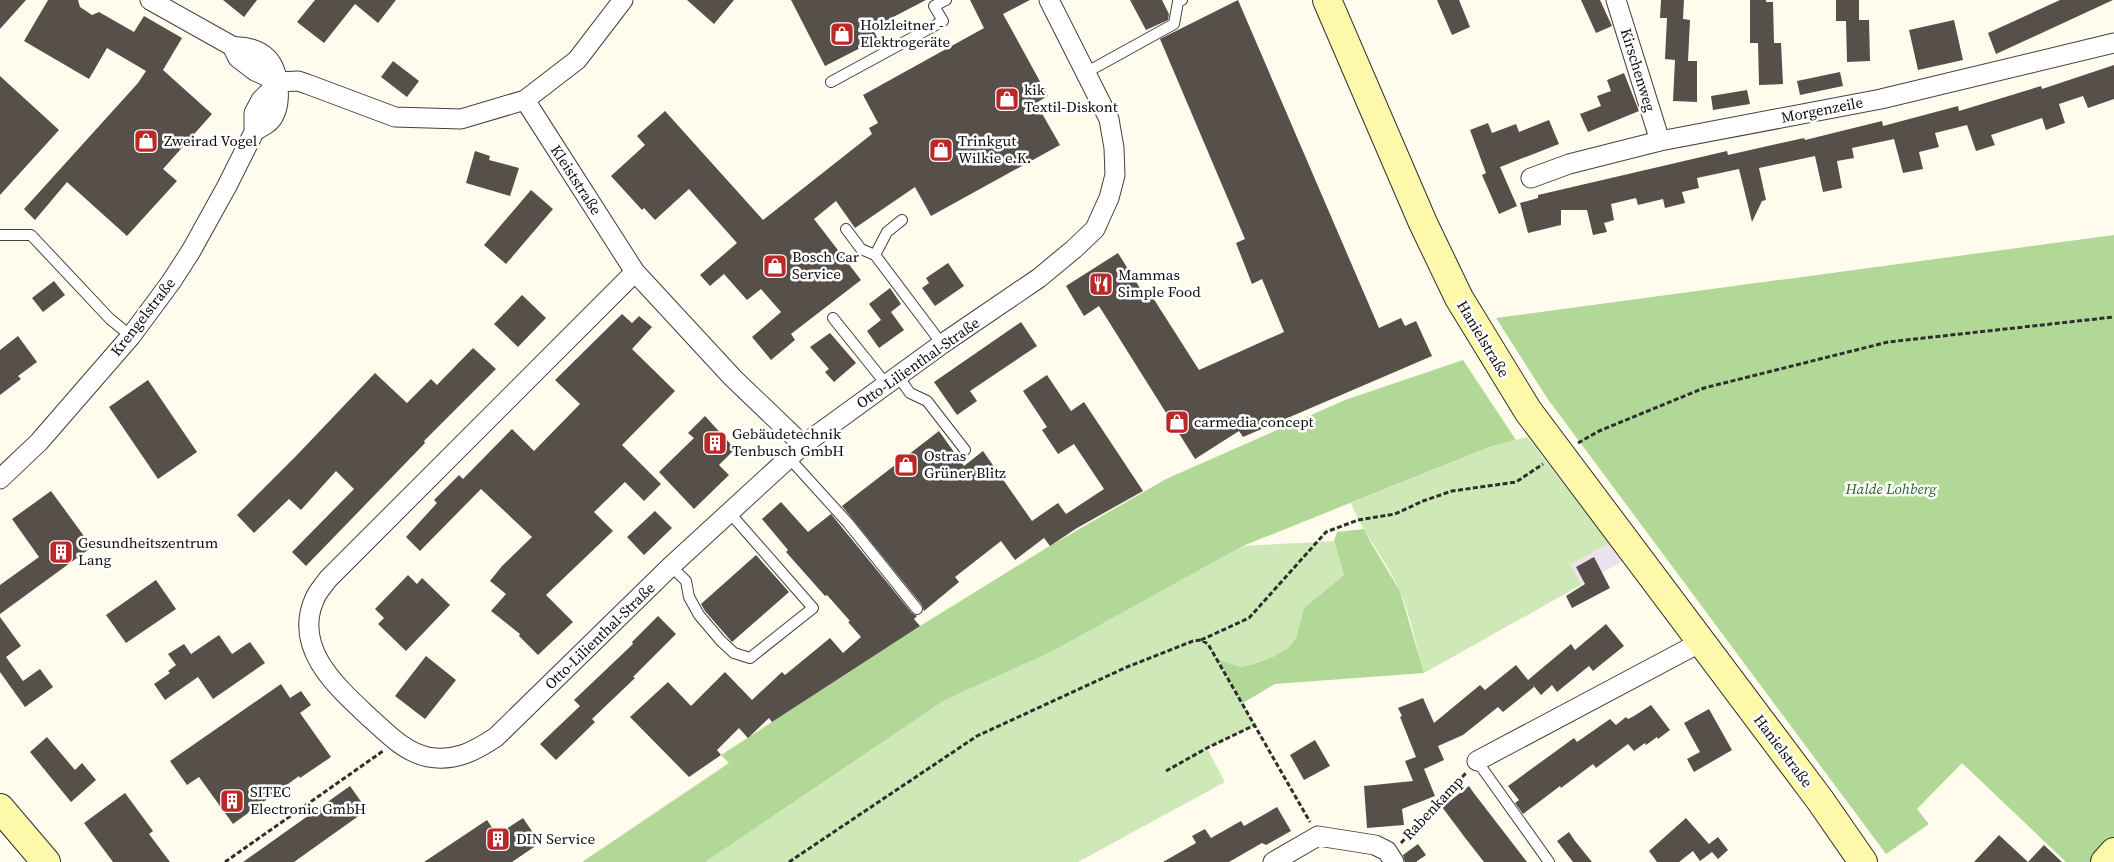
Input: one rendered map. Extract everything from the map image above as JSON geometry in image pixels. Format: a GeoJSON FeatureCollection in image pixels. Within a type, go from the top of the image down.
{"type":"FeatureCollection","features":[{"type":"Feature","properties":{"kind":"main road","name":"Hanielstraße"},"geometry":{"type":"LineString","coordinates":[[1327,0],[1458,298],[1523,404],[1820,800],[1863,862]]}},
{"type":"Feature","properties":{"kind":"main road"},"geometry":{"type":"LineString","coordinates":[[0,808],[46,862]]}},
{"type":"Feature","properties":{"kind":"main road"},"geometry":{"type":"LineString","coordinates":[[2104,862],[2114,852]]}},
{"type":"Feature","properties":{"kind":"street"},"geometry":{"type":"LineString","coordinates":[[150,0],[234,48],[245,46],[267,58],[279,82],[298,81],[395,118],[461,119],[525,100],[577,60],[623,0]]}},
{"type":"Feature","properties":{"kind":"street","name":"Otto-Lilienthal-Straße"},"geometry":{"type":"LineString","coordinates":[[635,272],[328,579],[315,598],[309,621],[311,642],[318,663],[341,691],[405,748],[428,757],[453,757],[474,752],[496,737],[672,566],[796,452],[995,304],[1074,249],[1094,228],[1115,200],[1114,148],[1109,119],[1049,0]]}},
{"type":"Feature","properties":{"kind":"street","name":"Kirschenweg"},"geometry":{"type":"LineString","coordinates":[[1616,0],[1660,141]]}},
{"type":"Feature","properties":{"kind":"street","name":"Morgenzeile"},"geometry":{"type":"LineString","coordinates":[[1531,178],[1569,164],[1660,141],[1881,99],[2114,43]]}},
{"type":"Feature","properties":{"kind":"street","name":"Krengelstraße"},"geometry":{"type":"LineString","coordinates":[[0,479],[39,442],[131,336],[191,251],[254,132],[254,113],[260,100],[279,82]]}},
{"type":"Feature","properties":{"kind":"street","name":"Kleiststraße"},"geometry":{"type":"LineString","coordinates":[[525,100],[635,272],[733,378],[796,452]]}},
{"type":"Feature","properties":{"kind":"street"},"geometry":{"type":"LineString","coordinates":[[1477,762],[1701,642]]}},
{"type":"Feature","properties":{"kind":"street"},"geometry":{"type":"LineString","coordinates":[[1273,862],[1318,836],[1375,845],[1390,856]]}},
{"type":"Feature","properties":{"kind":"lane"},"geometry":{"type":"LineString","coordinates":[[831,82],[943,21],[934,6],[946,0]]}},
{"type":"Feature","properties":{"kind":"lane"},"geometry":{"type":"LineString","coordinates":[[1086,72],[1174,24],[1178,2],[1182,0]]}},
{"type":"Feature","properties":{"kind":"lane"},"geometry":{"type":"LineString","coordinates":[[876,255],[887,232],[902,220]]}},
{"type":"Feature","properties":{"kind":"lane"},"geometry":{"type":"LineString","coordinates":[[846,229],[860,249],[876,255],[942,344]]}},
{"type":"Feature","properties":{"kind":"lane"},"geometry":{"type":"LineString","coordinates":[[0,235],[31,235],[110,319],[131,336]]}},
{"type":"Feature","properties":{"kind":"lane"},"geometry":{"type":"LineString","coordinates":[[834,318],[892,380],[910,393],[927,401],[965,450]]}},
{"type":"Feature","properties":{"kind":"lane"},"geometry":{"type":"LineString","coordinates":[[796,452],[848,523],[917,609]]}},
{"type":"Feature","properties":{"kind":"lane"},"geometry":{"type":"LineString","coordinates":[[672,566],[686,581],[689,597],[699,616],[734,653],[750,658],[813,608],[729,512]]}},
{"type":"Feature","properties":{"kind":"lane"},"geometry":{"type":"LineString","coordinates":[[1477,762],[1549,862]]}},
{"type":"Feature","properties":{"kind":"path"},"geometry":{"type":"LineString","coordinates":[[789,862],[977,736],[1127,667],[1193,640],[1202,640],[1249,618],[1326,532],[1358,520],[1395,514],[1423,501],[1452,491],[1516,482],[1560,453],[1599,431],[1704,388],[1878,344],[2114,318]]}},
{"type":"Feature","properties":{"kind":"path"},"geometry":{"type":"LineString","coordinates":[[1202,640],[1208,644],[1219,660],[1318,836]]}},
{"type":"Feature","properties":{"kind":"path"},"geometry":{"type":"LineString","coordinates":[[1166,772],[1207,748],[1255,725]]}},
{"type":"Feature","properties":{"kind":"path"},"geometry":{"type":"LineString","coordinates":[[225,862],[386,749],[394,740]]}},
{"type":"Feature","properties":{"kind":"path","name":"Rabenkamp"},"geometry":{"type":"LineString","coordinates":[[1390,856],[1477,762]]}},
{"type":"Feature","properties":{"kind":"shaded area"},"geometry":{"type":"Polygon","coordinates":[[[1610,543],[1623,561],[1581,585],[1569,566],[1610,543]]]}},
{"type":"Feature","properties":{"kind":"green space","name":"Halde Lohberg"},"geometry":{"type":"Polygon","coordinates":[[[2114,235],[2114,862],[2066,862],[1962,763],[1917,809],[1929,824],[1886,854],[1547,398],[1496,318],[2114,235]]]}},
{"type":"Feature","properties":{"kind":"green space"},"geometry":{"type":"Polygon","coordinates":[[[1463,360],[1516,440],[1492,446],[1243,546],[1051,652],[945,700],[705,862],[582,862],[729,763],[721,755],[920,626],[1043,550],[1166,479],[1345,400],[1463,360]]]}},
{"type":"Feature","properties":{"kind":"green space"},"geometry":{"type":"Polygon","coordinates":[[[1527,437],[1610,543],[1570,565],[1581,585],[1424,673],[1404,600],[1351,503],[1492,446],[1527,437]]]}},
{"type":"Feature","properties":{"kind":"green space"},"geometry":{"type":"Polygon","coordinates":[[[1364,529],[1400,591],[1424,673],[1275,684],[1243,703],[1219,660],[1240,667],[1273,657],[1288,648],[1296,638],[1304,608],[1344,575],[1334,541],[1337,532],[1364,529]]]}},
{"type":"Feature","properties":{"kind":"green space"},"geometry":{"type":"Polygon","coordinates":[[[1334,541],[1344,575],[1304,608],[1296,638],[1288,648],[1273,657],[1240,667],[1219,661],[1255,725],[1207,748],[1225,782],[1078,862],[705,862],[945,700],[1051,652],[1243,546],[1334,541]]]}},
{"type":"Feature","properties":{"kind":"building"},"geometry":{"type":"Polygon","coordinates":[[[0,0],[26,0],[0,29],[0,0]]]}},
{"type":"Feature","properties":{"kind":"building"},"geometry":{"type":"Polygon","coordinates":[[[48,0],[78,0],[80,7],[92,15],[99,12],[134,32],[144,16],[182,38],[163,70],[212,114],[163,169],[177,181],[127,236],[67,182],[35,220],[24,209],[138,83],[146,71],[107,48],[89,79],[24,41],[48,0]]]}},
{"type":"Feature","properties":{"kind":"building"},"geometry":{"type":"Polygon","coordinates":[[[223,0],[257,0],[244,17],[223,0]]]}},
{"type":"Feature","properties":{"kind":"building"},"geometry":{"type":"Polygon","coordinates":[[[315,0],[396,0],[378,23],[355,4],[324,43],[297,22],[315,0]]]}},
{"type":"Feature","properties":{"kind":"building"},"geometry":{"type":"Polygon","coordinates":[[[687,0],[734,0],[714,24],[687,0]]]}},
{"type":"Feature","properties":{"kind":"building","name":"Holzleitner - Elektrogeräte"},"geometry":{"type":"Polygon","coordinates":[[[791,0],[926,0],[872,28],[878,39],[825,66],[791,0]]]}},
{"type":"Feature","properties":{"kind":"building"},"geometry":{"type":"Polygon","coordinates":[[[970,0],[1030,0],[1003,14],[1048,96],[1036,103],[1060,145],[931,216],[915,187],[855,228],[836,201],[814,219],[861,280],[791,334],[795,340],[771,360],[752,337],[781,312],[761,289],[747,300],[724,274],[710,286],[700,275],[737,243],[689,189],[655,220],[644,208],[642,210],[611,176],[645,145],[637,136],[665,111],[763,220],[872,134],[869,128],[878,123],[863,95],[984,28],[970,0]]]}},
{"type":"Feature","properties":{"kind":"building"},"geometry":{"type":"Polygon","coordinates":[[[1130,0],[1162,0],[1169,14],[1168,20],[1146,30],[1130,0]]]}},
{"type":"Feature","properties":{"kind":"building"},"geometry":{"type":"Polygon","coordinates":[[[1238,0],[1379,328],[1401,318],[1405,326],[1416,321],[1432,356],[1243,437],[1239,431],[1195,459],[1099,306],[1084,316],[1066,286],[1118,253],[1143,293],[1148,290],[1199,370],[1284,332],[1262,279],[1252,284],[1236,243],[1245,239],[1160,39],[1238,0]]]}},
{"type":"Feature","properties":{"kind":"building"},"geometry":{"type":"Polygon","coordinates":[[[1437,0],[1459,0],[1470,27],[1452,35],[1437,0]]]}},
{"type":"Feature","properties":{"kind":"building"},"geometry":{"type":"Polygon","coordinates":[[[1581,0],[1600,0],[1612,26],[1596,33],[1581,0]]]}},
{"type":"Feature","properties":{"kind":"building"},"geometry":{"type":"Polygon","coordinates":[[[1661,0],[1684,0],[1683,19],[1690,20],[1688,61],[1697,61],[1697,102],[1673,101],[1675,60],[1665,59],[1667,18],[1660,18],[1661,0]]]}},
{"type":"Feature","properties":{"kind":"building"},"geometry":{"type":"Polygon","coordinates":[[[1750,0],[1773,2],[1774,43],[1781,43],[1783,84],[1759,85],[1758,43],[1750,43],[1750,0]]]}},
{"type":"Feature","properties":{"kind":"building"},"geometry":{"type":"Polygon","coordinates":[[[1836,0],[1859,0],[1859,20],[1869,20],[1870,61],[1847,62],[1846,21],[1836,21],[1836,0]]]}},
{"type":"Feature","properties":{"kind":"building"},"geometry":{"type":"Polygon","coordinates":[[[2060,0],[2113,0],[1996,54],[1988,33],[2060,0]]]}},
{"type":"Feature","properties":{"kind":"building"},"geometry":{"type":"Polygon","coordinates":[[[1954,20],[1963,60],[1918,70],[1909,30],[1954,20]]]}},
{"type":"Feature","properties":{"kind":"building"},"geometry":{"type":"Polygon","coordinates":[[[393,61],[419,81],[407,97],[381,77],[393,61]]]}},
{"type":"Feature","properties":{"kind":"building"},"geometry":{"type":"Polygon","coordinates":[[[2114,65],[2114,99],[2088,108],[2083,96],[2059,104],[2065,123],[2046,130],[2042,118],[1991,135],[1995,145],[1976,151],[1967,125],[1935,133],[1939,147],[1919,152],[1923,169],[1903,173],[1894,139],[1852,148],[1854,158],[1837,161],[1842,188],[1823,192],[1815,156],[1759,168],[1766,200],[1762,201],[1752,222],[1739,169],[1697,178],[1699,188],[1682,192],[1685,203],[1665,208],[1663,199],[1638,205],[1636,198],[1611,204],[1614,220],[1604,223],[1607,232],[1593,235],[1587,210],[1561,210],[1561,225],[1528,233],[1520,203],[1538,198],[1538,195],[1727,151],[1728,155],[1804,138],[1805,140],[1882,121],[1883,126],[1958,106],[1959,111],[2041,86],[2042,89],[2114,65]]]}},
{"type":"Feature","properties":{"kind":"building"},"geometry":{"type":"Polygon","coordinates":[[[1840,72],[1843,86],[1800,95],[1797,81],[1840,72]]]}},
{"type":"Feature","properties":{"kind":"building"},"geometry":{"type":"Polygon","coordinates":[[[1624,73],[1639,111],[1588,132],[1580,114],[1601,106],[1597,96],[1611,91],[1607,80],[1624,73]]]}},
{"type":"Feature","properties":{"kind":"building"},"geometry":{"type":"Polygon","coordinates":[[[0,76],[59,130],[0,195],[0,76]]]}},
{"type":"Feature","properties":{"kind":"building"},"geometry":{"type":"Polygon","coordinates":[[[1747,90],[1750,104],[1713,110],[1711,96],[1747,90]]]}},
{"type":"Feature","properties":{"kind":"building"},"geometry":{"type":"Polygon","coordinates":[[[1549,120],[1559,144],[1500,167],[1517,206],[1499,214],[1482,175],[1486,173],[1470,130],[1488,123],[1492,133],[1516,124],[1519,132],[1549,120]]]}},
{"type":"Feature","properties":{"kind":"building"},"geometry":{"type":"Polygon","coordinates":[[[475,151],[490,156],[489,160],[519,168],[510,196],[466,183],[475,151]]]}},
{"type":"Feature","properties":{"kind":"building"},"geometry":{"type":"Polygon","coordinates":[[[531,190],[553,209],[506,264],[484,245],[531,190]]]}},
{"type":"Feature","properties":{"kind":"building"},"geometry":{"type":"Polygon","coordinates":[[[948,263],[964,286],[935,306],[922,288],[929,283],[926,278],[948,263]]]}},
{"type":"Feature","properties":{"kind":"building"},"geometry":{"type":"Polygon","coordinates":[[[54,281],[65,295],[43,312],[32,298],[54,281]]]}},
{"type":"Feature","properties":{"kind":"building"},"geometry":{"type":"Polygon","coordinates":[[[890,288],[901,304],[891,312],[904,330],[879,348],[867,331],[881,320],[869,304],[890,288]]]}},
{"type":"Feature","properties":{"kind":"building"},"geometry":{"type":"Polygon","coordinates":[[[522,295],[546,318],[518,347],[494,324],[522,295]]]}},
{"type":"Feature","properties":{"kind":"building"},"geometry":{"type":"Polygon","coordinates":[[[622,314],[632,323],[639,316],[652,327],[632,349],[675,391],[622,445],[661,484],[644,501],[625,482],[594,512],[613,531],[546,595],[573,622],[538,655],[519,636],[520,634],[491,611],[506,594],[490,581],[502,566],[532,537],[481,489],[420,551],[406,537],[437,503],[434,500],[459,475],[463,479],[512,429],[534,451],[580,404],[555,380],[622,314]]]}},
{"type":"Feature","properties":{"kind":"building"},"geometry":{"type":"Polygon","coordinates":[[[1021,322],[1037,346],[970,391],[977,401],[957,415],[934,382],[1021,322]]]}},
{"type":"Feature","properties":{"kind":"building"},"geometry":{"type":"Polygon","coordinates":[[[830,333],[856,363],[834,382],[825,372],[829,369],[810,347],[830,333]]]}},
{"type":"Feature","properties":{"kind":"building"},"geometry":{"type":"Polygon","coordinates":[[[18,336],[37,362],[18,376],[21,379],[0,395],[0,350],[18,336]]]}},
{"type":"Feature","properties":{"kind":"building"},"geometry":{"type":"Polygon","coordinates":[[[473,348],[496,369],[424,441],[425,443],[306,566],[292,552],[354,489],[336,471],[301,510],[289,499],[254,533],[237,515],[375,373],[407,403],[431,379],[437,385],[473,348]]]}},
{"type":"Feature","properties":{"kind":"building"},"geometry":{"type":"Polygon","coordinates":[[[1047,375],[1071,411],[1084,402],[1143,491],[1077,528],[1050,546],[1044,538],[1015,560],[1001,541],[955,577],[959,582],[924,611],[922,605],[842,506],[939,431],[964,466],[983,451],[1032,521],[1058,503],[1066,514],[1104,489],[1074,444],[1058,454],[1042,430],[1047,427],[1023,391],[1047,375]]]}},
{"type":"Feature","properties":{"kind":"building"},"geometry":{"type":"Polygon","coordinates":[[[148,380],[197,452],[158,479],[109,407],[148,380]]]}},
{"type":"Feature","properties":{"kind":"building"},"geometry":{"type":"Polygon","coordinates":[[[705,416],[735,449],[719,465],[729,475],[694,509],[659,472],[694,438],[688,433],[705,416]]]}},
{"type":"Feature","properties":{"kind":"building","name":"Gesundheitszentrum Lang"},"geometry":{"type":"Polygon","coordinates":[[[51,491],[92,547],[0,614],[0,585],[39,557],[12,519],[51,491]]]}},
{"type":"Feature","properties":{"kind":"building"},"geometry":{"type":"Polygon","coordinates":[[[781,502],[808,532],[831,514],[912,613],[917,616],[914,619],[920,626],[772,722],[769,718],[748,738],[739,728],[717,750],[721,755],[689,777],[630,717],[668,682],[691,706],[725,672],[752,700],[782,672],[785,675],[830,638],[843,653],[861,637],[848,622],[850,621],[786,552],[788,550],[762,519],[781,502]]]}},
{"type":"Feature","properties":{"kind":"building"},"geometry":{"type":"Polygon","coordinates":[[[655,511],[672,528],[644,555],[627,537],[655,511]]]}},
{"type":"Feature","properties":{"kind":"building"},"geometry":{"type":"Polygon","coordinates":[[[756,555],[789,592],[732,642],[701,604],[756,555]]]}},
{"type":"Feature","properties":{"kind":"building"},"geometry":{"type":"Polygon","coordinates":[[[1594,557],[1610,588],[1572,608],[1566,596],[1585,584],[1576,567],[1594,557]]]}},
{"type":"Feature","properties":{"kind":"building"},"geometry":{"type":"Polygon","coordinates":[[[408,575],[417,584],[422,578],[450,605],[406,651],[378,624],[384,618],[375,609],[408,575]]]}},
{"type":"Feature","properties":{"kind":"building"},"geometry":{"type":"Polygon","coordinates":[[[156,580],[176,609],[126,643],[106,615],[156,580]]]}},
{"type":"Feature","properties":{"kind":"building"},"geometry":{"type":"Polygon","coordinates":[[[658,616],[676,634],[633,677],[635,678],[592,719],[595,722],[556,760],[540,744],[580,706],[574,700],[633,644],[632,642],[658,616]]]}},
{"type":"Feature","properties":{"kind":"building"},"geometry":{"type":"Polygon","coordinates":[[[0,617],[21,646],[6,657],[23,681],[40,669],[53,687],[25,707],[0,672],[0,617]]]}},
{"type":"Feature","properties":{"kind":"building"},"geometry":{"type":"Polygon","coordinates":[[[1606,624],[1624,646],[1593,671],[1589,666],[1557,692],[1552,685],[1541,695],[1532,684],[1534,687],[1503,712],[1498,707],[1463,735],[1438,746],[1444,760],[1424,769],[1435,796],[1402,809],[1404,825],[1367,828],[1364,786],[1413,781],[1405,761],[1416,757],[1398,708],[1423,698],[1434,723],[1480,685],[1485,690],[1516,665],[1528,680],[1571,644],[1575,650],[1606,624]]]}},
{"type":"Feature","properties":{"kind":"building"},"geometry":{"type":"Polygon","coordinates":[[[219,635],[232,654],[250,642],[265,663],[213,699],[198,677],[165,700],[154,684],[170,673],[168,671],[176,665],[168,654],[184,644],[191,654],[219,635]]]}},
{"type":"Feature","properties":{"kind":"building"},"geometry":{"type":"Polygon","coordinates":[[[426,656],[456,680],[425,719],[395,696],[426,656]]]}},
{"type":"Feature","properties":{"kind":"building"},"geometry":{"type":"Polygon","coordinates":[[[281,684],[290,698],[301,691],[311,705],[300,713],[331,757],[300,778],[299,776],[233,824],[199,777],[187,785],[170,761],[281,684]]]}},
{"type":"Feature","properties":{"kind":"building"},"geometry":{"type":"Polygon","coordinates":[[[1651,705],[1670,730],[1658,739],[1657,737],[1646,745],[1645,743],[1634,751],[1628,744],[1596,768],[1593,764],[1523,814],[1515,803],[1519,800],[1508,786],[1574,738],[1577,742],[1610,719],[1616,725],[1626,717],[1628,719],[1651,705]]]}},
{"type":"Feature","properties":{"kind":"building"},"geometry":{"type":"Polygon","coordinates":[[[1709,709],[1732,750],[1694,772],[1687,759],[1700,752],[1684,723],[1709,709]]]}},
{"type":"Feature","properties":{"kind":"building"},"geometry":{"type":"Polygon","coordinates":[[[47,737],[75,770],[82,763],[96,780],[71,802],[30,752],[47,737]]]}},
{"type":"Feature","properties":{"kind":"building"},"geometry":{"type":"Polygon","coordinates":[[[1315,740],[1330,766],[1304,780],[1290,755],[1315,740]]]}},
{"type":"Feature","properties":{"kind":"building"},"geometry":{"type":"Polygon","coordinates":[[[350,786],[367,810],[294,862],[243,862],[350,786]]]}},
{"type":"Feature","properties":{"kind":"building"},"geometry":{"type":"Polygon","coordinates":[[[1469,786],[1527,862],[1484,862],[1466,839],[1442,807],[1469,786]]]}},
{"type":"Feature","properties":{"kind":"building"},"geometry":{"type":"Polygon","coordinates":[[[125,793],[153,831],[149,834],[170,862],[113,862],[84,823],[125,793]]]}},
{"type":"Feature","properties":{"kind":"building"},"geometry":{"type":"Polygon","coordinates":[[[1277,807],[1291,831],[1266,845],[1262,843],[1229,862],[1163,862],[1196,843],[1192,836],[1205,829],[1211,838],[1241,821],[1244,826],[1277,807]]]}},
{"type":"Feature","properties":{"kind":"building","name":"DIN Service"},"geometry":{"type":"Polygon","coordinates":[[[523,818],[540,843],[512,862],[424,862],[487,820],[497,835],[523,818]]]}},
{"type":"Feature","properties":{"kind":"building"},"geometry":{"type":"Polygon","coordinates":[[[1686,818],[1709,844],[1718,837],[1728,850],[1718,859],[1712,852],[1700,861],[1693,851],[1679,862],[1657,862],[1649,851],[1686,818]]]}},
{"type":"Feature","properties":{"kind":"building"},"geometry":{"type":"Polygon","coordinates":[[[1569,832],[1592,862],[1573,862],[1557,841],[1569,832]]]}},
{"type":"Feature","properties":{"kind":"building"},"geometry":{"type":"Polygon","coordinates":[[[1999,835],[2028,862],[1974,862],[1999,835]]]}},
{"type":"Feature","properties":{"kind":"building"},"geometry":{"type":"Polygon","coordinates":[[[1418,844],[1426,855],[1416,862],[1405,862],[1403,855],[1418,844]]]}},
{"type":"Feature","properties":{"kind":"building"},"geometry":{"type":"Polygon","coordinates":[[[2044,845],[2062,862],[2028,862],[2044,845]]]}},
{"type":"Feature","properties":{"kind":"place","name":"Holzleitner - Elektrogeräte"},"geometry":{"type":"Point","coordinates":[842,34]}},
{"type":"Feature","properties":{"kind":"place","name":"kik Textil-Diskont"},"geometry":{"type":"Point","coordinates":[1007,99]}},
{"type":"Feature","properties":{"kind":"place","name":"Zweirad Vogel"},"geometry":{"type":"Point","coordinates":[146,141]}},
{"type":"Feature","properties":{"kind":"place","name":"Trinkgut Wilkie e.K."},"geometry":{"type":"Point","coordinates":[941,150]}},
{"type":"Feature","properties":{"kind":"place","name":"Bosch Car Service"},"geometry":{"type":"Point","coordinates":[775,266]}},
{"type":"Feature","properties":{"kind":"place","name":"Mammas Simple Food"},"geometry":{"type":"Point","coordinates":[1101,284]}},
{"type":"Feature","properties":{"kind":"place","name":"carmedia concept"},"geometry":{"type":"Point","coordinates":[1177,422]}},
{"type":"Feature","properties":{"kind":"place","name":"Gebäudetechnik Tenbusch GmbH"},"geometry":{"type":"Point","coordinates":[715,443]}},
{"type":"Feature","properties":{"kind":"place","name":"Ostras Grüner Blitz"},"geometry":{"type":"Point","coordinates":[906,465]}},
{"type":"Feature","properties":{"kind":"place","name":"Gesundheitszentrum Lang"},"geometry":{"type":"Point","coordinates":[61,552]}},
{"type":"Feature","properties":{"kind":"place","name":"SITEC Electronic GmbH"},"geometry":{"type":"Point","coordinates":[232,801]}},
{"type":"Feature","properties":{"kind":"place","name":"DIN Service"},"geometry":{"type":"Point","coordinates":[498,839]}}]}
